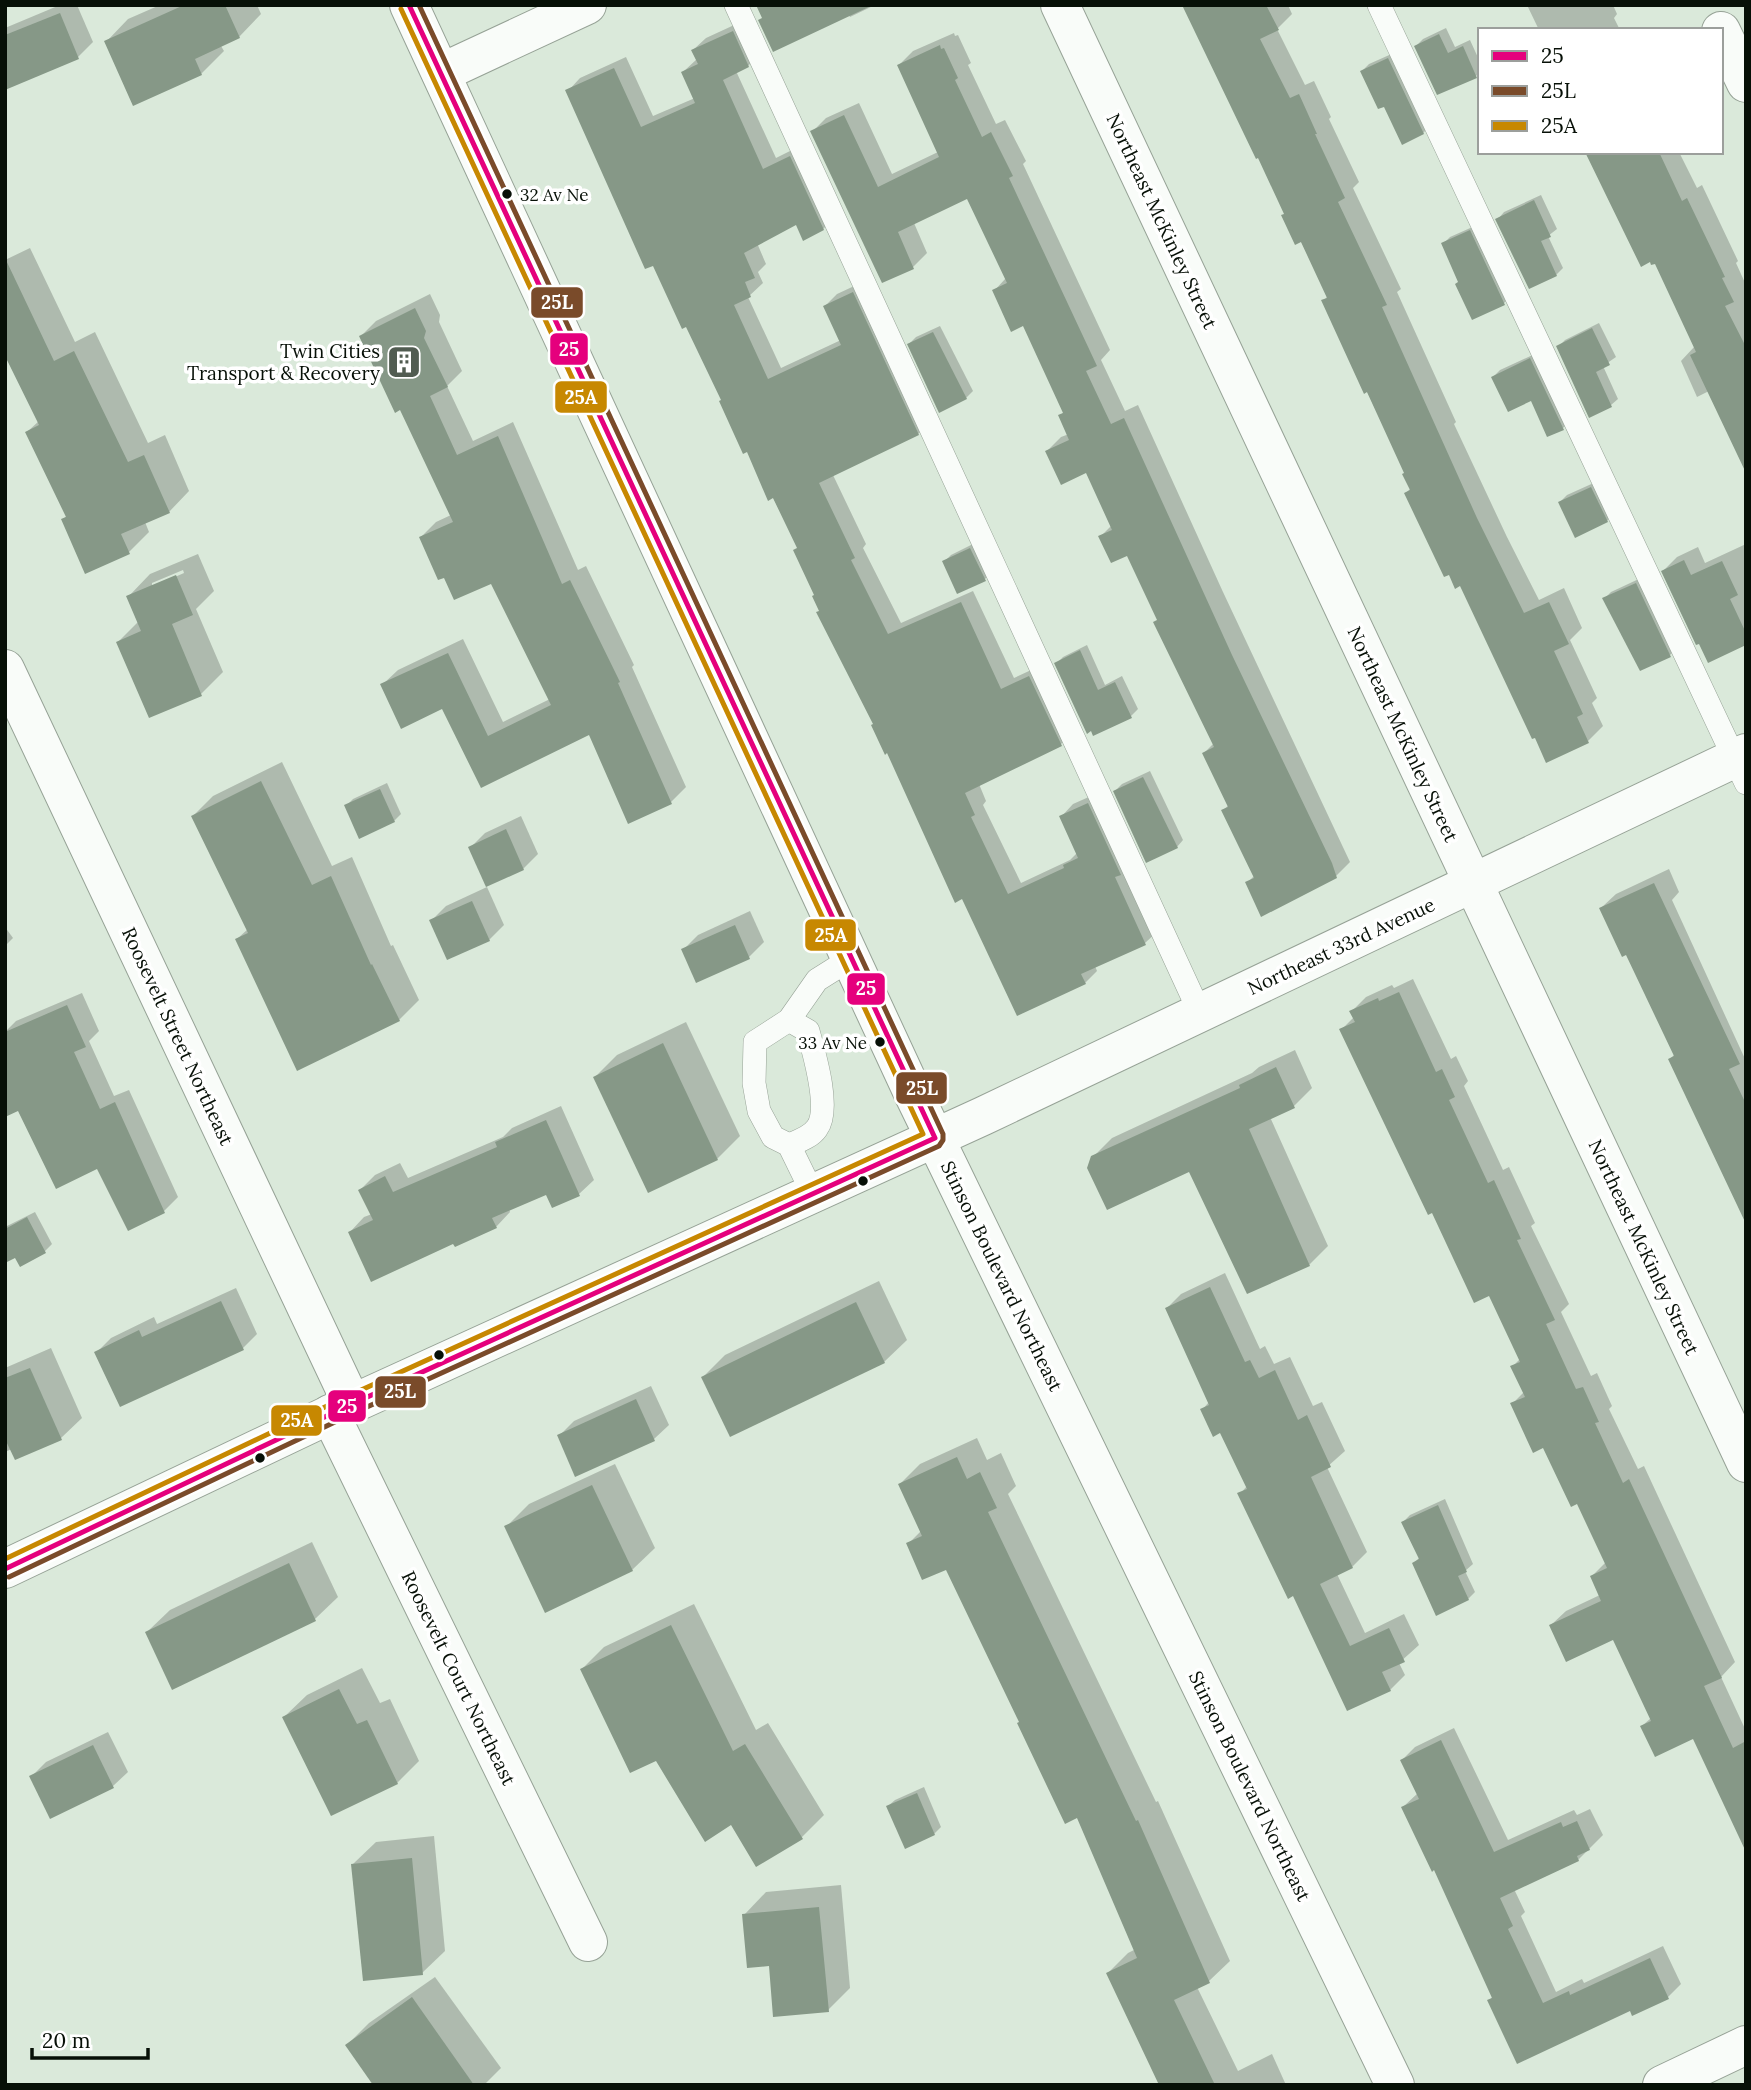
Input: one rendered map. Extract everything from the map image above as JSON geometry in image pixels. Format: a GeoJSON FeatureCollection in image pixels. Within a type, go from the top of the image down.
{"type":"FeatureCollection","features":[{"type":"Feature","properties":{"kind":"street","name":"Stinson Boulevard Northeast"},"geometry":{"type":"LineString","coordinates":[[409,5],[935,1138],[1395,2085]]}},
{"type":"Feature","properties":{"kind":"street"},"geometry":{"type":"LineString","coordinates":[[441,74],[587,5]]}},
{"type":"Feature","properties":{"kind":"street","name":"Northeast McKinley Street"},"geometry":{"type":"LineString","coordinates":[[1060,5],[1746,1463]]}},
{"type":"Feature","properties":{"kind":"street"},"geometry":{"type":"LineString","coordinates":[[1709,5],[1720,28]]}},
{"type":"Feature","properties":{"kind":"street"},"geometry":{"type":"LineString","coordinates":[[1723,34],[1746,83]]}},
{"type":"Feature","properties":{"kind":"street","name":"Roosevelt Street Northeast"},"geometry":{"type":"LineString","coordinates":[[6,672],[341,1409]]}},
{"type":"Feature","properties":{"kind":"street","name":"Northeast 33rd Avenue"},"geometry":{"type":"LineString","coordinates":[[5,1569],[341,1409],[935,1138],[1473,883],[1742,765]]}},
{"type":"Feature","properties":{"kind":"street","name":"Roosevelt Court Northeast"},"geometry":{"type":"LineString","coordinates":[[341,1409],[588,1942]]}},
{"type":"Feature","properties":{"kind":"street"},"geometry":{"type":"LineString","coordinates":[[1662,2085],[1746,2045]]}},
{"type":"Feature","properties":{"kind":"lane"},"geometry":{"type":"LineString","coordinates":[[736,5],[1200,1013]]}},
{"type":"Feature","properties":{"kind":"lane"},"geometry":{"type":"LineString","coordinates":[[1379,5],[1742,765]]}},
{"type":"Feature","properties":{"kind":"lane"},"geometry":{"type":"LineString","coordinates":[[813,1194],[789,1145],[773,1137],[759,1111],[754,1083],[755,1042],[789,1020],[817,980],[852,958]]}},
{"type":"Feature","properties":{"kind":"lane"},"geometry":{"type":"LineString","coordinates":[[789,1020],[808,1031],[815,1055],[823,1111],[818,1128],[807,1137],[789,1145]]}},
{"type":"Feature","properties":{"kind":"building"},"geometry":{"type":"Polygon","coordinates":[[[184,5],[225,5],[240,38],[195,59],[202,75],[133,106],[104,41],[184,5]]]}},
{"type":"Feature","properties":{"kind":"building"},"geometry":{"type":"Polygon","coordinates":[[[756,5],[873,5],[773,52],[758,20],[762,18],[756,5]]]}},
{"type":"Feature","properties":{"kind":"building"},"geometry":{"type":"Polygon","coordinates":[[[1182,5],[1266,5],[1279,30],[1260,39],[1290,98],[1299,94],[1345,198],[1338,202],[1387,305],[1382,307],[1477,518],[1524,613],[1549,602],[1569,644],[1554,651],[1583,714],[1577,717],[1589,743],[1546,763],[1535,738],[1532,739],[1460,586],[1455,589],[1449,575],[1444,577],[1404,493],[1410,490],[1402,474],[1404,473],[1321,300],[1327,298],[1301,242],[1295,245],[1258,158],[1256,159],[1182,5]]]}},
{"type":"Feature","properties":{"kind":"building"},"geometry":{"type":"Polygon","coordinates":[[[60,13],[79,59],[5,90],[5,35],[60,13]]]}},
{"type":"Feature","properties":{"kind":"building"},"geometry":{"type":"Polygon","coordinates":[[[733,31],[749,67],[723,80],[763,169],[790,156],[824,230],[803,241],[796,225],[744,253],[755,278],[745,282],[751,297],[734,305],[768,379],[841,345],[823,306],[853,292],[919,435],[819,483],[855,558],[851,560],[888,634],[961,602],[1001,689],[1029,676],[1062,746],[965,793],[975,815],[971,817],[1008,894],[1064,868],[1063,865],[1078,858],[1059,816],[1088,803],[1121,875],[1115,877],[1146,945],[1081,974],[1086,984],[1017,1016],[962,899],[955,903],[887,753],[885,755],[871,725],[873,724],[816,612],[819,611],[812,596],[814,595],[793,550],[797,548],[773,498],[768,501],[747,452],[743,454],[719,401],[721,400],[686,327],[682,329],[653,266],[645,269],[565,90],[614,68],[641,127],[695,103],[681,72],[698,64],[691,50],[733,31]]]}},
{"type":"Feature","properties":{"kind":"building"},"geometry":{"type":"Polygon","coordinates":[[[1439,34],[1448,53],[1463,46],[1477,78],[1437,95],[1414,46],[1439,34]]]}},
{"type":"Feature","properties":{"kind":"building"},"geometry":{"type":"Polygon","coordinates":[[[940,45],[958,78],[955,80],[982,137],[991,132],[1013,176],[1009,178],[1097,366],[1086,371],[1111,424],[1124,418],[1232,655],[1332,863],[1337,878],[1261,917],[1245,882],[1254,878],[1221,810],[1228,807],[1202,753],[1214,747],[1153,622],[1157,620],[1127,556],[1111,563],[1098,536],[1112,530],[1086,473],[1061,485],[1045,451],[1069,440],[1058,415],[1063,413],[1023,326],[1011,332],[992,290],[1007,283],[967,199],[898,232],[914,269],[882,283],[810,131],[844,115],[878,187],[939,157],[897,65],[940,45]]]}},
{"type":"Feature","properties":{"kind":"building"},"geometry":{"type":"Polygon","coordinates":[[[1388,58],[1424,134],[1402,145],[1384,107],[1378,109],[1360,71],[1388,58]]]}},
{"type":"Feature","properties":{"kind":"building"},"geometry":{"type":"Polygon","coordinates":[[[1586,154],[1660,154],[1682,201],[1687,198],[1725,277],[1722,278],[1734,302],[1725,306],[1746,347],[1746,473],[1690,355],[1696,352],[1655,264],[1651,265],[1650,262],[1641,267],[1586,154]]]}},
{"type":"Feature","properties":{"kind":"building"},"geometry":{"type":"Polygon","coordinates":[[[1534,200],[1551,237],[1541,241],[1557,276],[1529,289],[1495,219],[1534,200]]]}},
{"type":"Feature","properties":{"kind":"building"},"geometry":{"type":"Polygon","coordinates":[[[1470,230],[1505,305],[1472,320],[1455,284],[1458,282],[1441,243],[1470,230]]]}},
{"type":"Feature","properties":{"kind":"building"},"geometry":{"type":"Polygon","coordinates":[[[5,258],[54,361],[74,351],[128,462],[144,455],[170,513],[121,534],[130,554],[85,574],[61,519],[66,517],[25,432],[39,425],[5,356],[5,258]]]}},
{"type":"Feature","properties":{"kind":"building"},"geometry":{"type":"Polygon","coordinates":[[[415,308],[426,331],[424,338],[448,387],[430,396],[457,455],[498,436],[562,584],[570,580],[620,682],[618,683],[672,804],[628,824],[589,735],[481,788],[442,709],[401,729],[380,684],[448,653],[488,736],[551,705],[491,584],[454,600],[444,578],[438,580],[419,537],[453,522],[400,410],[395,413],[359,336],[415,308]]]}},
{"type":"Feature","properties":{"kind":"building"},"geometry":{"type":"Polygon","coordinates":[[[1592,328],[1610,365],[1596,372],[1612,407],[1589,418],[1556,346],[1592,328]]]}},
{"type":"Feature","properties":{"kind":"building"},"geometry":{"type":"Polygon","coordinates":[[[933,332],[967,399],[939,413],[907,344],[933,332]]]}},
{"type":"Feature","properties":{"kind":"building"},"geometry":{"type":"Polygon","coordinates":[[[1530,358],[1564,430],[1547,437],[1531,401],[1508,412],[1491,377],[1530,358]]]}},
{"type":"Feature","properties":{"kind":"building"},"geometry":{"type":"Polygon","coordinates":[[[1591,487],[1608,522],[1575,538],[1558,502],[1591,487]]]}},
{"type":"Feature","properties":{"kind":"building"},"geometry":{"type":"Polygon","coordinates":[[[970,548],[986,581],[957,594],[942,561],[970,548]]]}},
{"type":"Feature","properties":{"kind":"building"},"geometry":{"type":"Polygon","coordinates":[[[1684,560],[1691,575],[1722,561],[1738,595],[1730,599],[1746,633],[1746,645],[1708,663],[1699,644],[1696,645],[1661,571],[1684,560]]]}},
{"type":"Feature","properties":{"kind":"building"},"geometry":{"type":"Polygon","coordinates":[[[176,575],[193,615],[172,624],[202,696],[149,718],[116,642],[141,631],[126,596],[176,575]]]}},
{"type":"Feature","properties":{"kind":"building"},"geometry":{"type":"Polygon","coordinates":[[[1636,583],[1671,657],[1640,671],[1602,598],[1636,583]]]}},
{"type":"Feature","properties":{"kind":"building"},"geometry":{"type":"Polygon","coordinates":[[[1080,650],[1098,690],[1115,682],[1132,718],[1093,736],[1091,731],[1087,734],[1054,663],[1080,650]]]}},
{"type":"Feature","properties":{"kind":"building"},"geometry":{"type":"Polygon","coordinates":[[[1143,777],[1178,848],[1146,863],[1113,791],[1143,777]]]}},
{"type":"Feature","properties":{"kind":"building"},"geometry":{"type":"Polygon","coordinates":[[[261,781],[312,885],[331,876],[371,965],[400,1021],[297,1071],[235,939],[248,933],[191,816],[261,781]]]}},
{"type":"Feature","properties":{"kind":"building"},"geometry":{"type":"Polygon","coordinates":[[[380,789],[395,822],[359,839],[344,805],[380,789]]]}},
{"type":"Feature","properties":{"kind":"building"},"geometry":{"type":"Polygon","coordinates":[[[506,829],[524,870],[486,887],[468,847],[506,829]]]}},
{"type":"Feature","properties":{"kind":"building"},"geometry":{"type":"Polygon","coordinates":[[[1654,883],[1740,1064],[1729,1069],[1746,1104],[1746,1224],[1668,1059],[1674,1056],[1626,955],[1622,957],[1599,908],[1654,883]]]}},
{"type":"Feature","properties":{"kind":"building"},"geometry":{"type":"Polygon","coordinates":[[[472,901],[490,941],[447,960],[429,920],[472,901]]]}},
{"type":"Feature","properties":{"kind":"building"},"geometry":{"type":"Polygon","coordinates":[[[735,925],[750,959],[696,983],[681,949],[735,925]]]}},
{"type":"Feature","properties":{"kind":"building"},"geometry":{"type":"Polygon","coordinates":[[[1399,992],[1436,1072],[1442,1069],[1455,1097],[1449,1100],[1488,1183],[1494,1180],[1521,1239],[1517,1240],[1555,1320],[1546,1324],[1576,1389],[1583,1387],[1599,1422],[1595,1423],[1623,1483],[1629,1479],[1722,1678],[1704,1686],[1733,1748],[1746,1741],[1746,1852],[1693,1739],[1655,1757],[1640,1726],[1651,1721],[1613,1640],[1566,1662],[1549,1625],[1601,1601],[1590,1576],[1607,1568],[1577,1504],[1571,1507],[1543,1448],[1533,1453],[1510,1403],[1525,1397],[1510,1366],[1520,1362],[1489,1296],[1474,1303],[1432,1213],[1428,1215],[1339,1029],[1355,1022],[1349,1011],[1399,992]]]}},
{"type":"Feature","properties":{"kind":"building"},"geometry":{"type":"Polygon","coordinates":[[[67,1005],[86,1047],[74,1052],[100,1109],[115,1102],[165,1213],[128,1231],[97,1169],[56,1189],[18,1111],[5,1117],[5,1032],[67,1005]]]}},
{"type":"Feature","properties":{"kind":"building"},"geometry":{"type":"Polygon","coordinates":[[[663,1043],[718,1160],[648,1193],[593,1077],[663,1043]]]}},
{"type":"Feature","properties":{"kind":"building"},"geometry":{"type":"Polygon","coordinates":[[[1276,1067],[1295,1108],[1249,1129],[1310,1266],[1247,1294],[1189,1172],[1107,1210],[1087,1168],[1091,1156],[1240,1088],[1239,1085],[1276,1067]]]}},
{"type":"Feature","properties":{"kind":"building"},"geometry":{"type":"Polygon","coordinates":[[[546,1120],[580,1196],[552,1208],[546,1195],[492,1218],[497,1228],[455,1247],[453,1244],[371,1282],[348,1232],[373,1220],[358,1190],[385,1176],[393,1192],[497,1147],[495,1142],[546,1120]]]}},
{"type":"Feature","properties":{"kind":"building"},"geometry":{"type":"Polygon","coordinates":[[[27,1217],[46,1253],[20,1267],[15,1258],[5,1263],[5,1229],[27,1217]]]}},
{"type":"Feature","properties":{"kind":"building"},"geometry":{"type":"Polygon","coordinates":[[[1210,1287],[1245,1362],[1250,1360],[1259,1378],[1275,1370],[1298,1420],[1307,1415],[1331,1467],[1311,1477],[1353,1568],[1320,1584],[1350,1646],[1389,1628],[1405,1662],[1382,1672],[1391,1691],[1347,1711],[1293,1596],[1288,1599],[1237,1493],[1247,1489],[1220,1433],[1213,1437],[1200,1409],[1209,1405],[1165,1308],[1210,1287]]]}},
{"type":"Feature","properties":{"kind":"building"},"geometry":{"type":"Polygon","coordinates":[[[221,1301],[244,1350],[120,1407],[94,1352],[139,1330],[142,1337],[221,1301]]]}},
{"type":"Feature","properties":{"kind":"building"},"geometry":{"type":"Polygon","coordinates":[[[856,1302],[885,1363],[730,1437],[701,1377],[856,1302]]]}},
{"type":"Feature","properties":{"kind":"building"},"geometry":{"type":"Polygon","coordinates":[[[30,1368],[62,1440],[15,1460],[5,1439],[5,1378],[30,1368]]]}},
{"type":"Feature","properties":{"kind":"building"},"geometry":{"type":"Polygon","coordinates":[[[636,1399],[655,1441],[575,1477],[557,1435],[636,1399]]]}},
{"type":"Feature","properties":{"kind":"building"},"geometry":{"type":"Polygon","coordinates":[[[957,1457],[967,1479],[980,1472],[997,1508],[988,1512],[1136,1821],[1138,1820],[1210,1983],[1174,2000],[1215,2085],[1159,2085],[1106,1973],[1137,1958],[1077,1818],[1065,1824],[946,1570],[922,1580],[906,1543],[922,1536],[898,1484],[957,1457]]]}},
{"type":"Feature","properties":{"kind":"building"},"geometry":{"type":"Polygon","coordinates":[[[592,1485],[633,1571],[545,1613],[504,1526],[592,1485]]]}},
{"type":"Feature","properties":{"kind":"building"},"geometry":{"type":"Polygon","coordinates":[[[1438,1505],[1467,1572],[1458,1576],[1469,1600],[1436,1616],[1412,1563],[1419,1559],[1401,1522],[1438,1505]]]}},
{"type":"Feature","properties":{"kind":"building"},"geometry":{"type":"Polygon","coordinates":[[[289,1563],[316,1621],[172,1690],[145,1632],[289,1563]]]}},
{"type":"Feature","properties":{"kind":"building"},"geometry":{"type":"Polygon","coordinates":[[[671,1625],[733,1751],[745,1744],[803,1839],[756,1867],[731,1825],[705,1842],[656,1761],[630,1773],[580,1669],[671,1625]]]}},
{"type":"Feature","properties":{"kind":"building"},"geometry":{"type":"Polygon","coordinates":[[[339,1689],[357,1724],[367,1720],[398,1784],[331,1816],[282,1717],[339,1689]]]}},
{"type":"Feature","properties":{"kind":"building"},"geometry":{"type":"Polygon","coordinates":[[[1441,1740],[1494,1852],[1561,1822],[1563,1827],[1577,1821],[1590,1850],[1577,1856],[1579,1861],[1500,1898],[1513,1926],[1508,1929],[1543,2003],[1569,1991],[1570,1995],[1650,1958],[1669,1999],[1632,2016],[1630,2011],[1517,2064],[1487,2000],[1492,1998],[1434,1870],[1432,1872],[1401,1807],[1419,1799],[1400,1760],[1441,1740]]]}},
{"type":"Feature","properties":{"kind":"building"},"geometry":{"type":"Polygon","coordinates":[[[93,1745],[114,1788],[50,1819],[29,1776],[93,1745]]]}},
{"type":"Feature","properties":{"kind":"building"},"geometry":{"type":"Polygon","coordinates":[[[917,1793],[935,1835],[905,1849],[886,1806],[917,1793]]]}},
{"type":"Feature","properties":{"kind":"building"},"geometry":{"type":"Polygon","coordinates":[[[412,1858],[423,1975],[363,1981],[351,1864],[412,1858]]]}},
{"type":"Feature","properties":{"kind":"building"},"geometry":{"type":"Polygon","coordinates":[[[819,1907],[829,2012],[773,2017],[769,1966],[747,1968],[742,1914],[819,1907]]]}},
{"type":"Feature","properties":{"kind":"building"},"geometry":{"type":"Polygon","coordinates":[[[412,1997],[474,2085],[373,2085],[345,2045],[412,1997]]]}},
{"type":"Feature","properties":{"kind":"transit line","name":"25"},"geometry":{"type":"LineString","coordinates":[[5,1569],[352,1404],[935,1138],[409,5]]}},
{"type":"Feature","properties":{"kind":"transit line","name":"25L"},"geometry":{"type":"LineString","coordinates":[[9,1577],[356,1412],[939,1146],[943,1140],[943,1134],[419,5]]}},
{"type":"Feature","properties":{"kind":"transit line","name":"25A"},"geometry":{"type":"LineString","coordinates":[[5,1559],[348,1396],[923,1134],[401,9]]}},
{"type":"Feature","properties":{"kind":"place","name":"32 Av Ne"},"geometry":{"type":"Point","coordinates":[507,194]}},
{"type":"Feature","properties":{"kind":"place","name":"Twin Cities Transport & Recovery"},"geometry":{"type":"Point","coordinates":[404,362]}},
{"type":"Feature","properties":{"kind":"place","name":"33 Av Ne"},"geometry":{"type":"Point","coordinates":[880,1042]}}]}
